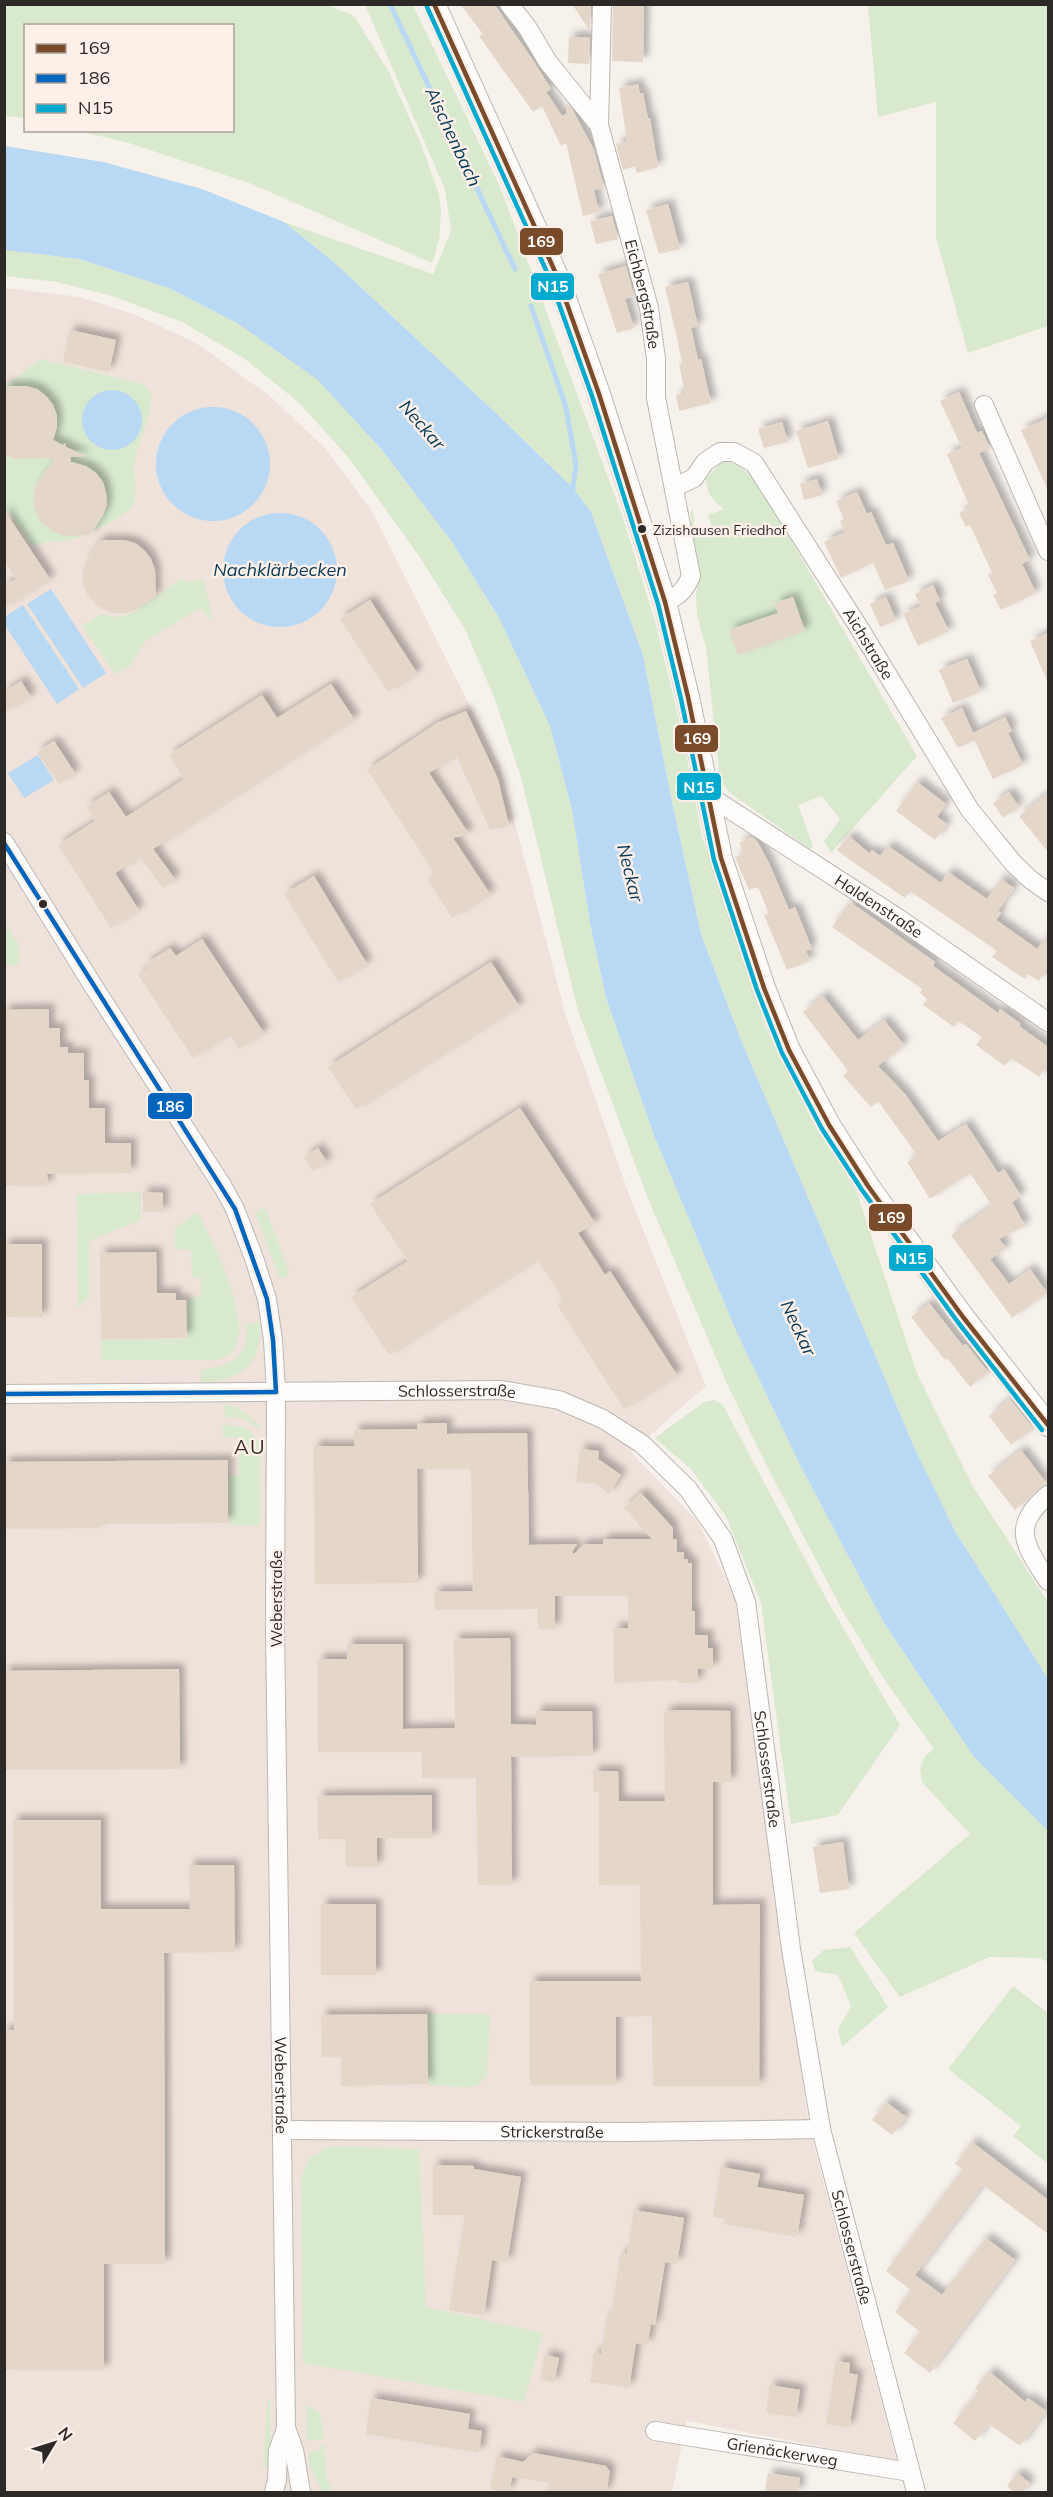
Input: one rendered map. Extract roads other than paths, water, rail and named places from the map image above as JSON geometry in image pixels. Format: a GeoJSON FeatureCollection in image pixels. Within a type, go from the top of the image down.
{"type":"FeatureCollection","features":[{"type":"Feature","properties":{"kind":"street"},"geometry":{"type":"LineString","coordinates":[[434,4],[556,276],[599,394],[665,602],[688,697],[706,794],[721,858],[764,988],[789,1050],[829,1125],[917,1256],[1048,1425]]}},
{"type":"Feature","properties":{"kind":"street","name":"Eichbergstraße"},"geometry":{"type":"LineString","coordinates":[[509,4],[527,27],[548,62],[599,125],[649,308],[656,359],[656,398],[691,576],[686,588],[679,596],[665,602]]}},
{"type":"Feature","properties":{"kind":"street"},"geometry":{"type":"LineString","coordinates":[[599,125],[602,4]]}},
{"type":"Feature","properties":{"kind":"street"},"geometry":{"type":"LineString","coordinates":[[984,405],[1048,551]]}},
{"type":"Feature","properties":{"kind":"street","name":"Aichstraße"},"geometry":{"type":"LineString","coordinates":[[675,487],[694,478],[705,462],[720,452],[734,452],[754,463],[858,626],[969,810],[1014,864],[1048,892]]}},
{"type":"Feature","properties":{"kind":"street","name":"Haldenstraße"},"geometry":{"type":"LineString","coordinates":[[706,794],[898,918],[1048,1022]]}},
{"type":"Feature","properties":{"kind":"street","name":"Weberstraße"},"geometry":{"type":"LineString","coordinates":[[4,842],[235,1209],[267,1299],[273,1340],[276,1392],[275,1628],[286,2428],[294,2450],[301,2493]]}},
{"type":"Feature","properties":{"kind":"street","name":"Schlosserstraße"},"geometry":{"type":"LineString","coordinates":[[4,1394],[501,1390],[559,1400],[603,1419],[642,1444],[688,1489],[723,1539],[746,1602],[791,1949],[821,2129],[916,2493]]}},
{"type":"Feature","properties":{"kind":"street"},"geometry":{"type":"LineString","coordinates":[[1048,1495],[1029,1514],[1024,1527],[1026,1542],[1048,1581]]}},
{"type":"Feature","properties":{"kind":"street","name":"Strickerstraße"},"geometry":{"type":"LineString","coordinates":[[282,2130],[628,2132],[821,2129]]}},
{"type":"Feature","properties":{"kind":"street","name":"Weberstraße"},"geometry":{"type":"LineString","coordinates":[[274,2493],[278,2451],[286,2428]]}},
{"type":"Feature","properties":{"kind":"street","name":"Grienäckerweg"},"geometry":{"type":"LineString","coordinates":[[655,2431],[910,2472]]}},
{"type":"Feature","properties":{"kind":"water","name":"Neckar"},"geometry":{"type":"Polygon","coordinates":[[[5,146],[103,162],[202,189],[284,222],[336,264],[498,415],[573,488],[591,512],[643,655],[701,934],[741,1040],[915,1449],[955,1531],[1048,1679],[1048,1831],[974,1757],[884,1623],[801,1467],[737,1333],[655,1138],[606,998],[590,923],[572,810],[550,726],[499,618],[452,542],[382,450],[317,379],[237,323],[169,288],[79,259],[5,250],[5,146]]]}},
{"type":"Feature","properties":{"kind":"water"},"geometry":{"type":"Polygon","coordinates":[[[106,390],[118,390],[129,395],[137,403],[142,420],[140,432],[129,445],[118,450],[106,450],[95,445],[87,437],[82,426],[82,414],[87,403],[95,395],[106,390]]]}},
{"type":"Feature","properties":{"kind":"water","name":"Nachklärbecken"},"geometry":{"type":"Polygon","coordinates":[[[213,407],[235,411],[253,424],[266,442],[270,464],[266,486],[253,504],[235,517],[213,521],[191,517],[173,504],[160,486],[156,464],[160,442],[173,424],[191,411],[213,407]]]}},
{"type":"Feature","properties":{"kind":"water","name":"Nachklärbecken"},"geometry":{"type":"Polygon","coordinates":[[[280,513],[302,517],[320,530],[333,548],[337,570],[333,592],[320,610],[302,623],[280,627],[258,623],[240,610],[227,592],[223,570],[227,548],[240,530],[258,517],[280,513]]]}},
{"type":"Feature","properties":{"kind":"water"},"geometry":{"type":"Polygon","coordinates":[[[51,589],[106,673],[83,688],[27,604],[51,589]]]}},
{"type":"Feature","properties":{"kind":"water"},"geometry":{"type":"Polygon","coordinates":[[[23,605],[79,689],[57,704],[5,625],[5,617],[23,605]]]}},
{"type":"Feature","properties":{"kind":"water"},"geometry":{"type":"Polygon","coordinates":[[[38,755],[54,780],[24,798],[8,773],[38,755]]]}},
{"type":"Feature","properties":{"kind":"waterway","name":"Aischenbach"},"geometry":{"type":"LineString","coordinates":[[390,4],[515,269]]}},
{"type":"Feature","properties":{"kind":"waterway","name":"Aischenbach"},"geometry":{"type":"LineString","coordinates":[[531,306],[566,407],[576,465],[572,495]]}},
{"type":"Feature","properties":{"kind":"place","name":"Zizishausen Friedhof"},"geometry":{"type":"Point","coordinates":[642,529]}},
{"type":"Feature","properties":{"kind":"district","name":"AU"},"geometry":{"type":"Point","coordinates":[250,1447]}}]}
